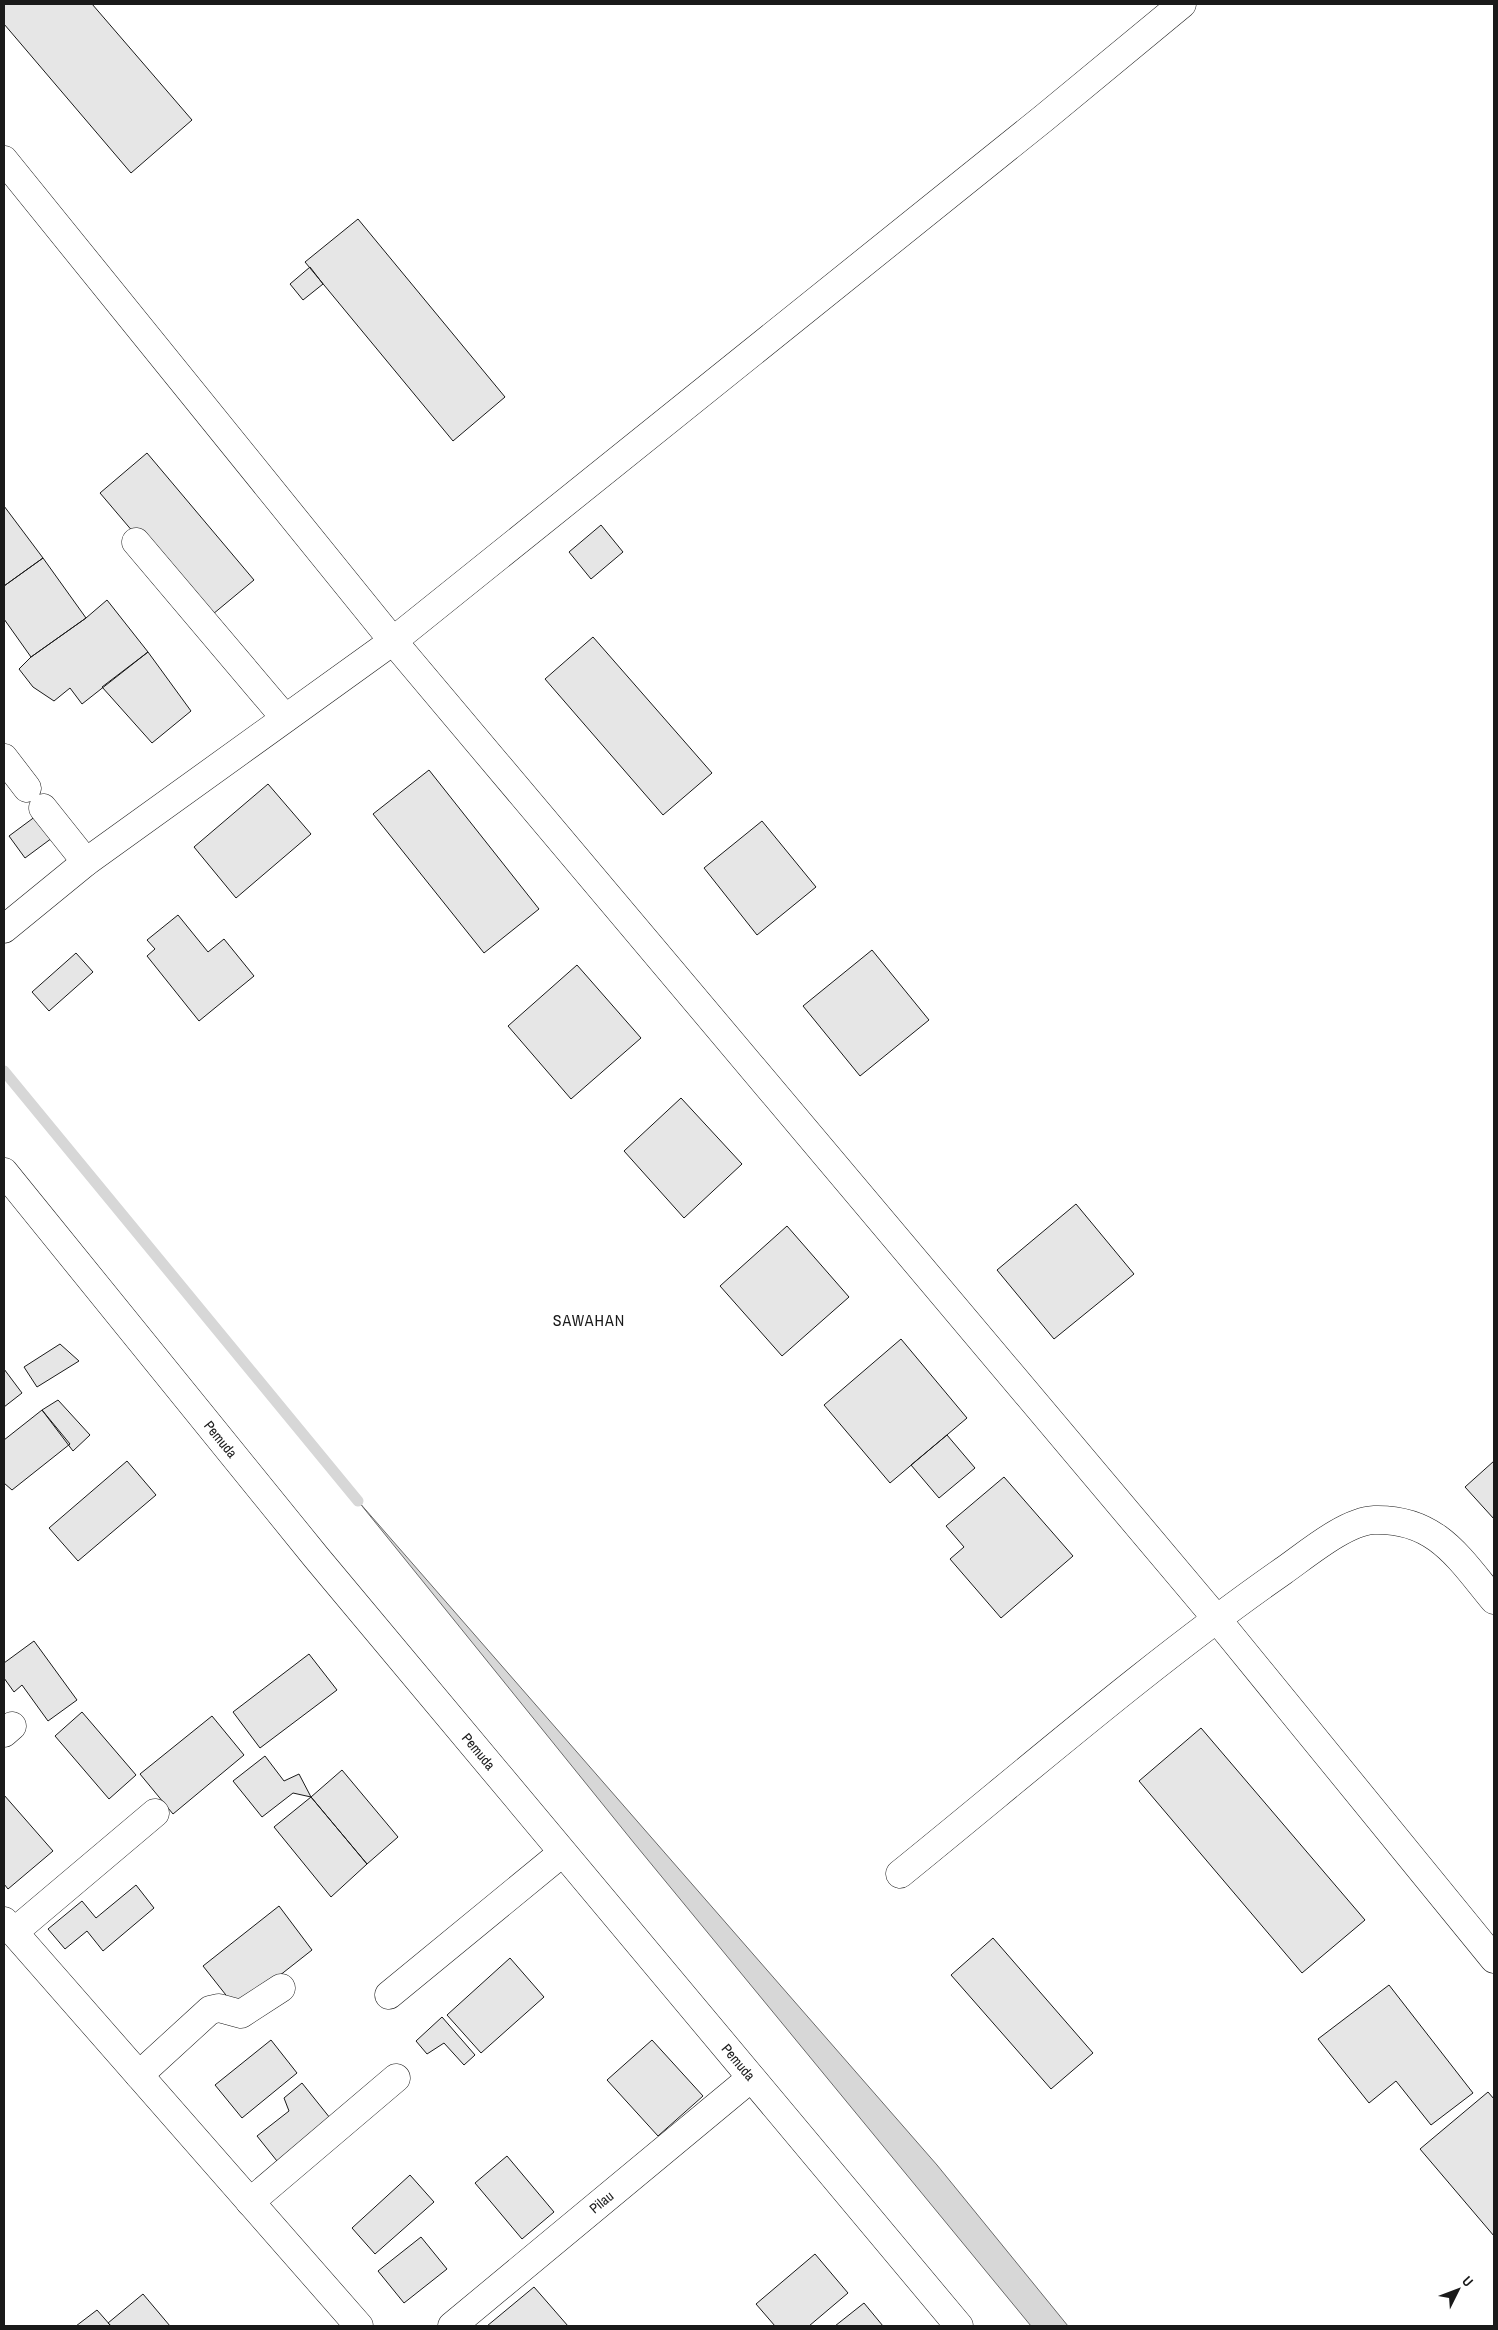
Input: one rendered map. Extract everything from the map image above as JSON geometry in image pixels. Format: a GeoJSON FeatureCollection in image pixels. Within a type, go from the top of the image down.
{"type":"FeatureCollection","features":[{"type":"Feature","properties":{"kind":"street"},"geometry":{"type":"LineString","coordinates":[[4,929],[86,862],[393,641],[1044,118],[1182,4]]}},
{"type":"Feature","properties":{"kind":"street"},"geometry":{"type":"LineString","coordinates":[[4,160],[393,641],[1216,1618],[1494,1959]]}},
{"type":"Feature","properties":{"kind":"street"},"geometry":{"type":"LineString","coordinates":[[136,542],[285,718]]}},
{"type":"Feature","properties":{"kind":"street"},"geometry":{"type":"LineString","coordinates":[[4,758],[86,862]]}},
{"type":"Feature","properties":{"kind":"street","name":"Pemuda"},"geometry":{"type":"LineString","coordinates":[[4,1172],[316,1557],[958,2326]]}},
{"type":"Feature","properties":{"kind":"street"},"geometry":{"type":"LineString","coordinates":[[900,1874],[1216,1618],[1339,1532],[1373,1520],[1408,1524],[1433,1534],[1446,1543],[1494,1600]]}},
{"type":"Feature","properties":{"kind":"street"},"geometry":{"type":"LineString","coordinates":[[156,1812],[9,1926],[359,2326]]}},
{"type":"Feature","properties":{"kind":"street"},"geometry":{"type":"LineString","coordinates":[[389,1995],[562,1853]]}},
{"type":"Feature","properties":{"kind":"street"},"geometry":{"type":"LineString","coordinates":[[139,2075],[210,2010],[218,2008],[241,2014],[281,1988]]}},
{"type":"Feature","properties":{"kind":"street"},"geometry":{"type":"LineString","coordinates":[[250,2202],[396,2078]]}},
{"type":"Feature","properties":{"kind":"street","name":"Pilau"},"geometry":{"type":"LineString","coordinates":[[452,2326],[751,2078]]}},
{"type":"Feature","properties":{"kind":"shaded area"},"geometry":{"type":"Polygon","coordinates":[[[358,1501],[937,2165],[1068,2326],[1031,2326],[634,1843],[358,1501]]]}},
{"type":"Feature","properties":{"kind":"building"},"geometry":{"type":"Polygon","coordinates":[[[4,4],[92,4],[192,120],[131,173],[4,24],[4,4]]]}},
{"type":"Feature","properties":{"kind":"building"},"geometry":{"type":"Polygon","coordinates":[[[358,219],[505,397],[453,441],[305,262],[358,219]]]}},
{"type":"Feature","properties":{"kind":"building"},"geometry":{"type":"Polygon","coordinates":[[[310,267],[323,284],[303,300],[290,284],[310,267]]]}},
{"type":"Feature","properties":{"kind":"building"},"geometry":{"type":"Polygon","coordinates":[[[147,453],[254,580],[207,619],[100,493],[147,453]]]}},
{"type":"Feature","properties":{"kind":"building"},"geometry":{"type":"Polygon","coordinates":[[[4,506],[43,558],[4,586],[4,506]]]}},
{"type":"Feature","properties":{"kind":"building"},"geometry":{"type":"Polygon","coordinates":[[[601,525],[623,552],[591,579],[569,552],[601,525]]]}},
{"type":"Feature","properties":{"kind":"building"},"geometry":{"type":"Polygon","coordinates":[[[43,558],[86,618],[31,657],[4,619],[4,586],[43,558]]]}},
{"type":"Feature","properties":{"kind":"building"},"geometry":{"type":"Polygon","coordinates":[[[107,600],[148,652],[82,704],[70,688],[54,701],[33,687],[19,669],[31,657],[86,618],[107,600]]]}},
{"type":"Feature","properties":{"kind":"building"},"geometry":{"type":"Polygon","coordinates":[[[593,637],[712,773],[663,815],[545,679],[593,637]]]}},
{"type":"Feature","properties":{"kind":"building"},"geometry":{"type":"Polygon","coordinates":[[[148,652],[191,711],[152,743],[102,687],[148,652]]]}},
{"type":"Feature","properties":{"kind":"building"},"geometry":{"type":"Polygon","coordinates":[[[429,770],[539,909],[484,953],[373,814],[429,770]]]}},
{"type":"Feature","properties":{"kind":"building"},"geometry":{"type":"Polygon","coordinates":[[[268,784],[311,834],[236,898],[194,847],[268,784]]]}},
{"type":"Feature","properties":{"kind":"building"},"geometry":{"type":"Polygon","coordinates":[[[36,816],[52,838],[25,858],[9,836],[36,816]]]}},
{"type":"Feature","properties":{"kind":"building"},"geometry":{"type":"Polygon","coordinates":[[[762,821],[816,887],[757,935],[704,868],[762,821]]]}},
{"type":"Feature","properties":{"kind":"building"},"geometry":{"type":"Polygon","coordinates":[[[178,915],[208,952],[224,939],[254,976],[199,1021],[147,956],[155,949],[147,940],[178,915]]]}},
{"type":"Feature","properties":{"kind":"building"},"geometry":{"type":"Polygon","coordinates":[[[872,950],[929,1020],[860,1076],[803,1006],[872,950]]]}},
{"type":"Feature","properties":{"kind":"building"},"geometry":{"type":"Polygon","coordinates":[[[76,953],[93,972],[49,1011],[32,992],[76,953]]]}},
{"type":"Feature","properties":{"kind":"building"},"geometry":{"type":"Polygon","coordinates":[[[577,965],[641,1038],[571,1099],[508,1026],[577,965]]]}},
{"type":"Feature","properties":{"kind":"building"},"geometry":{"type":"Polygon","coordinates":[[[681,1098],[742,1164],[684,1218],[624,1151],[681,1098]]]}},
{"type":"Feature","properties":{"kind":"building"},"geometry":{"type":"Polygon","coordinates":[[[1076,1204],[1134,1274],[1054,1339],[997,1270],[1076,1204]]]}},
{"type":"Feature","properties":{"kind":"building"},"geometry":{"type":"Polygon","coordinates":[[[787,1226],[849,1297],[782,1356],[720,1286],[787,1226]]]}},
{"type":"Feature","properties":{"kind":"building"},"geometry":{"type":"Polygon","coordinates":[[[901,1339],[967,1418],[890,1483],[824,1405],[901,1339]]]}},
{"type":"Feature","properties":{"kind":"building"},"geometry":{"type":"Polygon","coordinates":[[[60,1344],[79,1361],[37,1387],[24,1367],[60,1344]]]}},
{"type":"Feature","properties":{"kind":"building"},"geometry":{"type":"Polygon","coordinates":[[[4,1369],[22,1393],[4,1407],[4,1369]]]}},
{"type":"Feature","properties":{"kind":"building"},"geometry":{"type":"Polygon","coordinates":[[[58,1400],[90,1435],[73,1451],[42,1410],[58,1400]]]}},
{"type":"Feature","properties":{"kind":"building"},"geometry":{"type":"Polygon","coordinates":[[[42,1410],[70,1444],[12,1490],[4,1483],[4,1440],[42,1410]]]}},
{"type":"Feature","properties":{"kind":"building"},"geometry":{"type":"Polygon","coordinates":[[[947,1435],[975,1468],[939,1498],[911,1465],[947,1435]]]}},
{"type":"Feature","properties":{"kind":"building"},"geometry":{"type":"Polygon","coordinates":[[[127,1461],[156,1495],[78,1561],[49,1528],[127,1461]]]}},
{"type":"Feature","properties":{"kind":"building"},"geometry":{"type":"Polygon","coordinates":[[[1494,1461],[1494,1519],[1465,1487],[1494,1461]]]}},
{"type":"Feature","properties":{"kind":"building"},"geometry":{"type":"Polygon","coordinates":[[[1004,1477],[1073,1556],[1001,1618],[950,1559],[964,1547],[946,1526],[1004,1477]]]}},
{"type":"Feature","properties":{"kind":"building"},"geometry":{"type":"Polygon","coordinates":[[[34,1641],[77,1700],[48,1721],[22,1685],[14,1692],[4,1678],[4,1663],[34,1641]]]}},
{"type":"Feature","properties":{"kind":"building"},"geometry":{"type":"Polygon","coordinates":[[[309,1654],[337,1690],[260,1748],[233,1712],[309,1654]]]}},
{"type":"Feature","properties":{"kind":"building"},"geometry":{"type":"Polygon","coordinates":[[[82,1712],[136,1775],[109,1799],[55,1736],[82,1712]]]}},
{"type":"Feature","properties":{"kind":"building"},"geometry":{"type":"Polygon","coordinates":[[[212,1716],[244,1755],[173,1814],[140,1774],[212,1716]]]}},
{"type":"Feature","properties":{"kind":"building"},"geometry":{"type":"Polygon","coordinates":[[[1201,1728],[1365,1920],[1302,1973],[1139,1781],[1201,1728]]]}},
{"type":"Feature","properties":{"kind":"building"},"geometry":{"type":"Polygon","coordinates":[[[265,1756],[284,1781],[299,1774],[311,1797],[293,1793],[262,1817],[233,1781],[265,1756]]]}},
{"type":"Feature","properties":{"kind":"building"},"geometry":{"type":"Polygon","coordinates":[[[342,1770],[398,1837],[367,1864],[311,1797],[342,1770]]]}},
{"type":"Feature","properties":{"kind":"building"},"geometry":{"type":"Polygon","coordinates":[[[4,1795],[53,1851],[8,1889],[4,1884],[4,1795]]]}},
{"type":"Feature","properties":{"kind":"building"},"geometry":{"type":"Polygon","coordinates":[[[311,1797],[367,1864],[331,1897],[274,1827],[311,1797]]]}},
{"type":"Feature","properties":{"kind":"building"},"geometry":{"type":"Polygon","coordinates":[[[136,1885],[154,1908],[103,1951],[87,1931],[65,1949],[48,1929],[82,1901],[96,1918],[136,1885]]]}},
{"type":"Feature","properties":{"kind":"building"},"geometry":{"type":"Polygon","coordinates":[[[279,1906],[312,1950],[237,2009],[203,1966],[279,1906]]]}},
{"type":"Feature","properties":{"kind":"building"},"geometry":{"type":"Polygon","coordinates":[[[993,1938],[1093,2053],[1051,2089],[951,1975],[993,1938]]]}},
{"type":"Feature","properties":{"kind":"building"},"geometry":{"type":"Polygon","coordinates":[[[510,1958],[544,1997],[481,2053],[447,2015],[510,1958]]]}},
{"type":"Feature","properties":{"kind":"building"},"geometry":{"type":"Polygon","coordinates":[[[1389,1985],[1473,2093],[1431,2125],[1396,2081],[1369,2103],[1318,2039],[1389,1985]]]}},
{"type":"Feature","properties":{"kind":"building"},"geometry":{"type":"Polygon","coordinates":[[[442,2017],[475,2055],[464,2065],[444,2043],[427,2054],[416,2041],[442,2017]]]}},
{"type":"Feature","properties":{"kind":"building"},"geometry":{"type":"Polygon","coordinates":[[[271,2040],[297,2073],[242,2118],[215,2085],[271,2040]]]}},
{"type":"Feature","properties":{"kind":"building"},"geometry":{"type":"Polygon","coordinates":[[[652,2040],[703,2096],[658,2136],[607,2080],[652,2040]]]}},
{"type":"Feature","properties":{"kind":"building"},"geometry":{"type":"Polygon","coordinates":[[[302,2083],[334,2123],[281,2166],[257,2136],[289,2111],[284,2098],[302,2083]]]}},
{"type":"Feature","properties":{"kind":"building"},"geometry":{"type":"Polygon","coordinates":[[[1488,2092],[1494,2099],[1494,2236],[1420,2149],[1488,2092]]]}},
{"type":"Feature","properties":{"kind":"building"},"geometry":{"type":"Polygon","coordinates":[[[507,2156],[554,2212],[522,2239],[475,2183],[507,2156]]]}},
{"type":"Feature","properties":{"kind":"building"},"geometry":{"type":"Polygon","coordinates":[[[410,2175],[434,2202],[375,2254],[352,2228],[410,2175]]]}},
{"type":"Feature","properties":{"kind":"building"},"geometry":{"type":"Polygon","coordinates":[[[421,2237],[447,2269],[404,2303],[378,2271],[421,2237]]]}},
{"type":"Feature","properties":{"kind":"building"},"geometry":{"type":"Polygon","coordinates":[[[815,2254],[848,2293],[809,2326],[775,2326],[756,2304],[815,2254]]]}},
{"type":"Feature","properties":{"kind":"building"},"geometry":{"type":"Polygon","coordinates":[[[534,2287],[568,2326],[487,2326],[534,2287]]]}},
{"type":"Feature","properties":{"kind":"building"},"geometry":{"type":"Polygon","coordinates":[[[143,2294],[170,2326],[111,2326],[108,2323],[143,2294]]]}},
{"type":"Feature","properties":{"kind":"building"},"geometry":{"type":"Polygon","coordinates":[[[864,2303],[883,2326],[835,2326],[864,2303]]]}},
{"type":"Feature","properties":{"kind":"building"},"geometry":{"type":"Polygon","coordinates":[[[97,2310],[111,2326],[76,2326],[97,2310]]]}},
{"type":"Feature","properties":{"kind":"waterway"},"geometry":{"type":"LineString","coordinates":[[4,1071],[358,1501]]}},
{"type":"Feature","properties":{"kind":"district","name":"SAWAHAN"},"geometry":{"type":"Point","coordinates":[589,1320]}}]}
